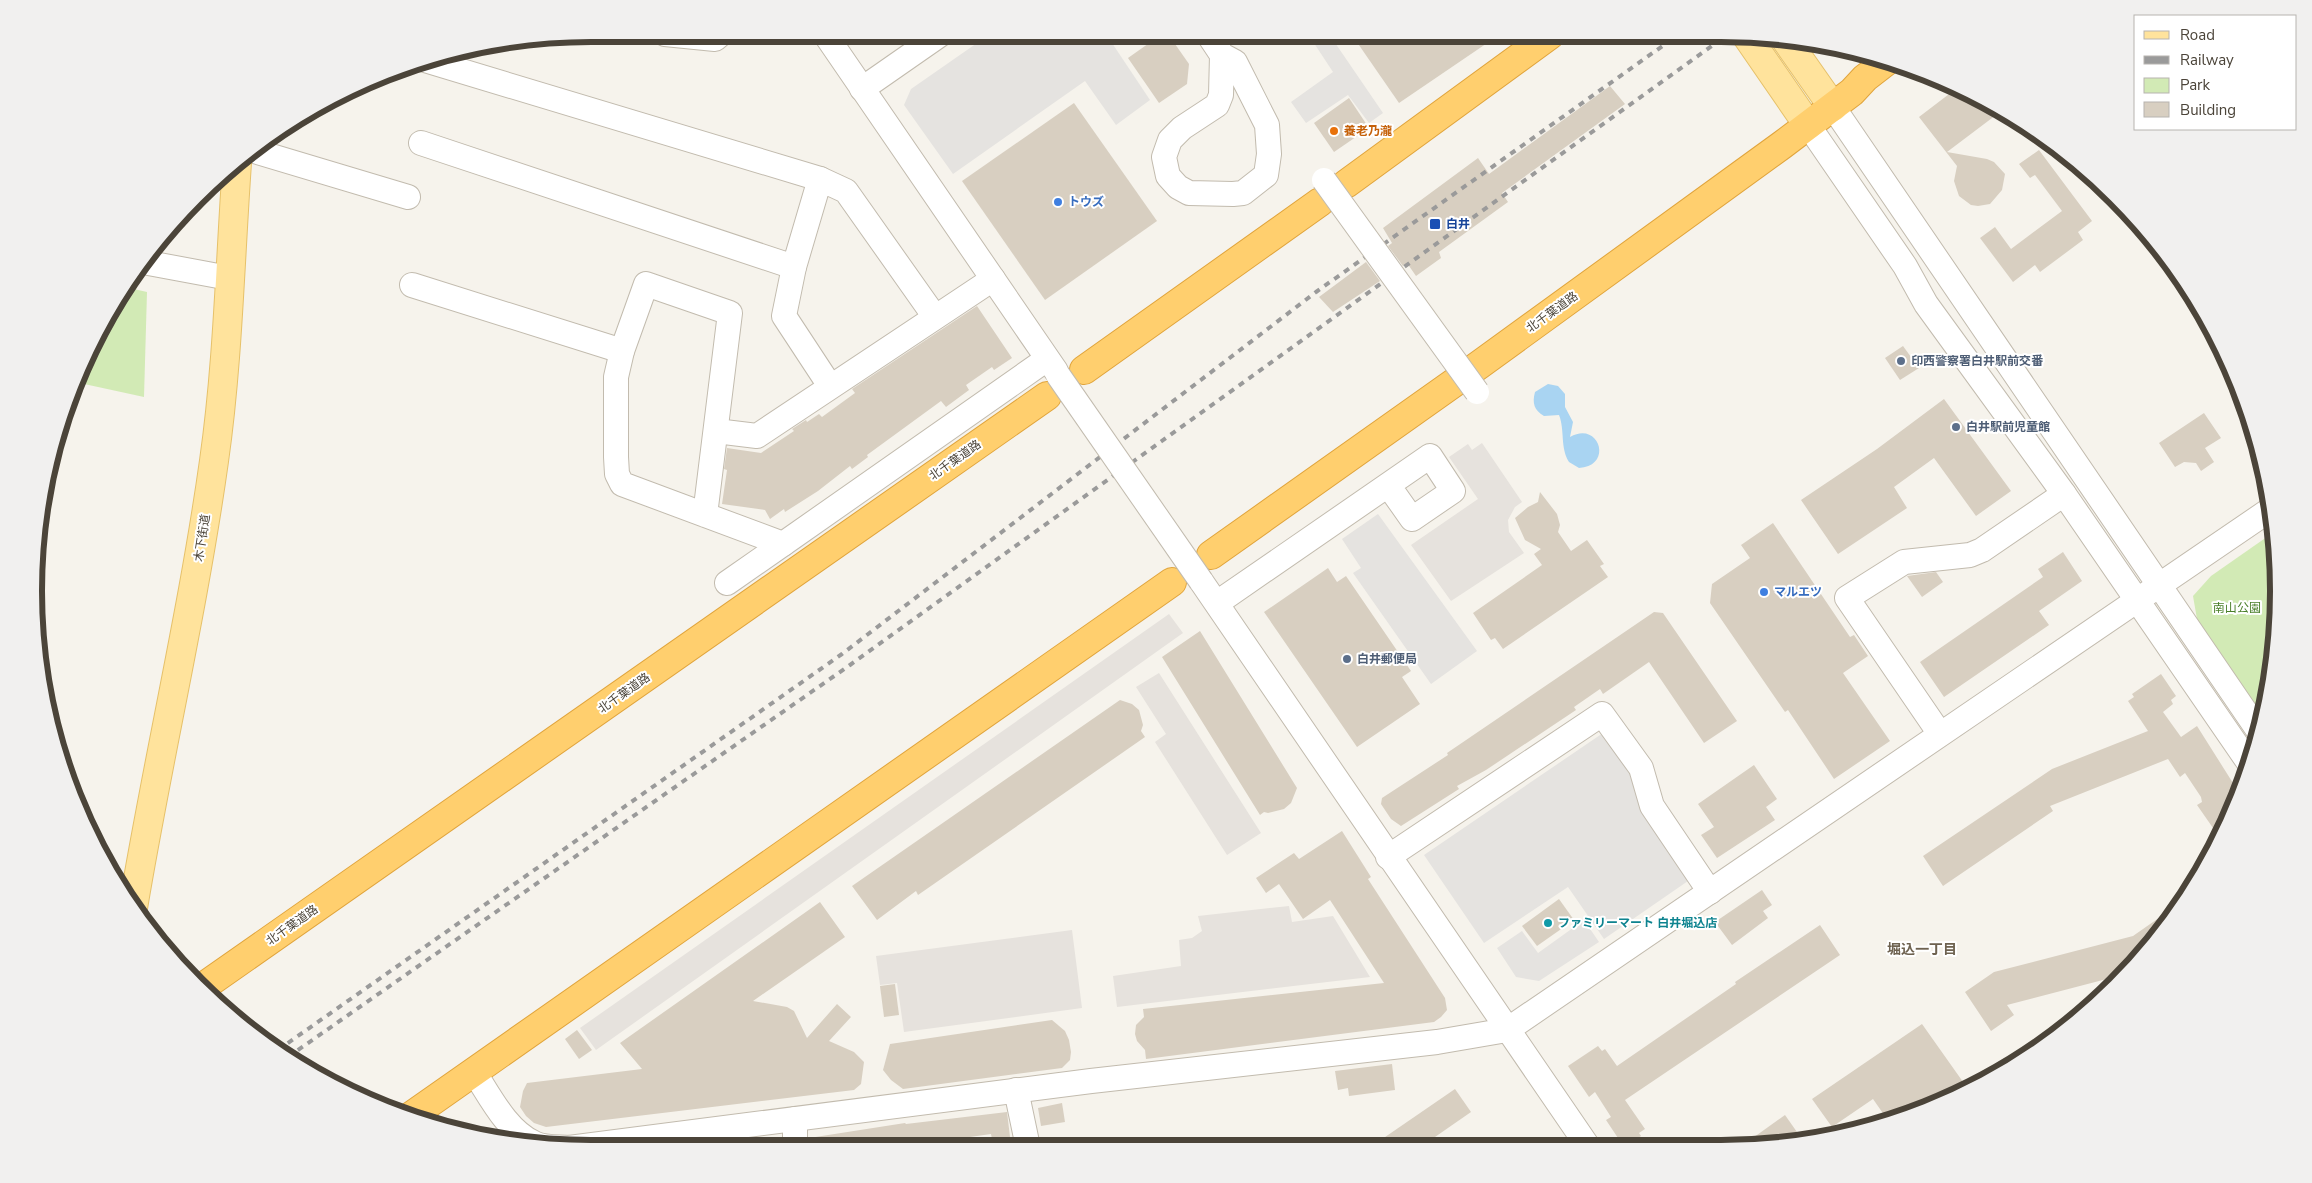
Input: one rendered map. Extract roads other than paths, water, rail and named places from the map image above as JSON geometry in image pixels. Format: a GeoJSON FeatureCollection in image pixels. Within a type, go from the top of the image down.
{"type":"FeatureCollection","features":[{"type":"Feature","properties":{"kind":"highway","name":"北千葉道路"},"geometry":{"type":"LineString","coordinates":[[207,984],[1059,375],[1540,42]]}},
{"type":"Feature","properties":{"kind":"highway","name":"北千葉道路"},"geometry":{"type":"LineString","coordinates":[[1211,555],[1479,365],[1829,101],[1879,66]]}},
{"type":"Feature","properties":{"kind":"highway"},"geometry":{"type":"LineString","coordinates":[[417,1112],[1172,582]]}},
{"type":"Feature","properties":{"kind":"main road"},"geometry":{"type":"LineString","coordinates":[[1752,44],[1804,120]]}},
{"type":"Feature","properties":{"kind":"main road"},"geometry":{"type":"LineString","coordinates":[[1791,47],[1829,101]]}},
{"type":"Feature","properties":{"kind":"main road","name":"木下街道"},"geometry":{"type":"LineString","coordinates":[[135,897],[192,599],[214,460],[221,394],[236,174]]}},
{"type":"Feature","properties":{"kind":"street"},"geometry":{"type":"LineString","coordinates":[[831,42],[1584,1140]]}},
{"type":"Feature","properties":{"kind":"street"},"geometry":{"type":"LineString","coordinates":[[862,89],[930,42]]}},
{"type":"Feature","properties":{"kind":"street"},"geometry":{"type":"LineString","coordinates":[[1213,42],[1222,55],[1235,62],[1267,125],[1270,154],[1266,174],[1243,193],[1189,193],[1178,187],[1168,176],[1164,157],[1170,140],[1182,128],[1217,105],[1254,101]]}},
{"type":"Feature","properties":{"kind":"street"},"geometry":{"type":"LineString","coordinates":[[1217,105],[1221,95],[1222,55]]}},
{"type":"Feature","properties":{"kind":"street"},"geometry":{"type":"LineString","coordinates":[[439,64],[820,179],[846,191],[935,317]]}},
{"type":"Feature","properties":{"kind":"street"},"geometry":{"type":"LineString","coordinates":[[1829,101],[2253,723]]}},
{"type":"Feature","properties":{"kind":"street"},"geometry":{"type":"LineString","coordinates":[[1804,120],[1905,266],[1926,304],[2064,494],[2244,756]]}},
{"type":"Feature","properties":{"kind":"street"},"geometry":{"type":"LineString","coordinates":[[421,143],[794,267]]}},
{"type":"Feature","properties":{"kind":"street"},"geometry":{"type":"LineString","coordinates":[[261,153],[408,197]]}},
{"type":"Feature","properties":{"kind":"street"},"geometry":{"type":"LineString","coordinates":[[820,179],[794,267],[784,316],[830,386]]}},
{"type":"Feature","properties":{"kind":"street"},"geometry":{"type":"LineString","coordinates":[[1330,188],[1477,392]]}},
{"type":"Feature","properties":{"kind":"street"},"geometry":{"type":"LineString","coordinates":[[151,264],[229,278]]}},
{"type":"Feature","properties":{"kind":"street"},"geometry":{"type":"LineString","coordinates":[[716,431],[757,436],[993,278]]}},
{"type":"Feature","properties":{"kind":"street"},"geometry":{"type":"LineString","coordinates":[[705,515],[730,313],[646,284],[622,351],[616,378],[614,420],[617,474],[622,484],[705,515],[783,544]]}},
{"type":"Feature","properties":{"kind":"street"},"geometry":{"type":"LineString","coordinates":[[412,285],[622,351]]}},
{"type":"Feature","properties":{"kind":"street"},"geometry":{"type":"LineString","coordinates":[[727,583],[783,544],[1059,375]]}},
{"type":"Feature","properties":{"kind":"street"},"geometry":{"type":"LineString","coordinates":[[1217,603],[1388,484]]}},
{"type":"Feature","properties":{"kind":"street"},"geometry":{"type":"LineString","coordinates":[[1940,734],[1847,598],[1904,562],[1970,555],[1982,550],[2064,494]]}},
{"type":"Feature","properties":{"kind":"street"},"geometry":{"type":"LineString","coordinates":[[631,1140],[1016,1090],[1437,1042],[1508,1030],[2264,514]]}},
{"type":"Feature","properties":{"kind":"street"},"geometry":{"type":"LineString","coordinates":[[1388,857],[1602,714],[1641,768],[1652,806],[1710,892]]}},
{"type":"Feature","properties":{"kind":"street"},"geometry":{"type":"LineString","coordinates":[[474,1072],[496,1106],[516,1130],[525,1136]]}},
{"type":"Feature","properties":{"kind":"street"},"geometry":{"type":"LineString","coordinates":[[1016,1090],[1027,1140]]}},
{"type":"Feature","properties":{"kind":"street"},"geometry":{"type":"LineString","coordinates":[[795,1119],[795,1140]]}},
{"type":"Feature","properties":{"kind":"water"},"geometry":{"type":"Polygon","coordinates":[[[1548,384],[1558,386],[1565,394],[1565,407],[1573,422],[1570,437],[1580,433],[1589,434],[1599,445],[1599,453],[1596,460],[1590,465],[1579,468],[1569,462],[1564,451],[1559,415],[1544,416],[1536,409],[1534,403],[1535,392],[1548,384]]]}},
{"type":"Feature","properties":{"kind":"railway"},"geometry":{"type":"LineString","coordinates":[[283,1046],[842,654],[1316,292],[1668,42]]}},
{"type":"Feature","properties":{"kind":"railway"},"geometry":{"type":"LineString","coordinates":[[294,1053],[850,665],[1717,42]]}},
{"type":"Feature","properties":{"kind":"place","name":"養老乃瀧"},"geometry":{"type":"Point","coordinates":[1334,131]}},
{"type":"Feature","properties":{"kind":"place","name":"トウズ"},"geometry":{"type":"Point","coordinates":[1058,202]}},
{"type":"Feature","properties":{"kind":"place","name":"白井"},"geometry":{"type":"Point","coordinates":[1435,224]}},
{"type":"Feature","properties":{"kind":"place","name":"印西警察署白井駅前交番"},"geometry":{"type":"Point","coordinates":[1901,361]}},
{"type":"Feature","properties":{"kind":"place","name":"白井駅前児童館"},"geometry":{"type":"Point","coordinates":[1956,427]}},
{"type":"Feature","properties":{"kind":"place","name":"マルエツ"},"geometry":{"type":"Point","coordinates":[1764,592]}},
{"type":"Feature","properties":{"kind":"place","name":"白井郵便局"},"geometry":{"type":"Point","coordinates":[1347,659]}},
{"type":"Feature","properties":{"kind":"place","name":"ファミリーマート 白井堀込店"},"geometry":{"type":"Point","coordinates":[1548,923]}},
{"type":"Feature","properties":{"kind":"district","name":"堀込一丁目"},"geometry":{"type":"Point","coordinates":[1922,949]}},
{"type":"Feature","properties":{"kind":"park label","name":"南山公園"},"geometry":{"type":"Point","coordinates":[2237,608]}}]}
